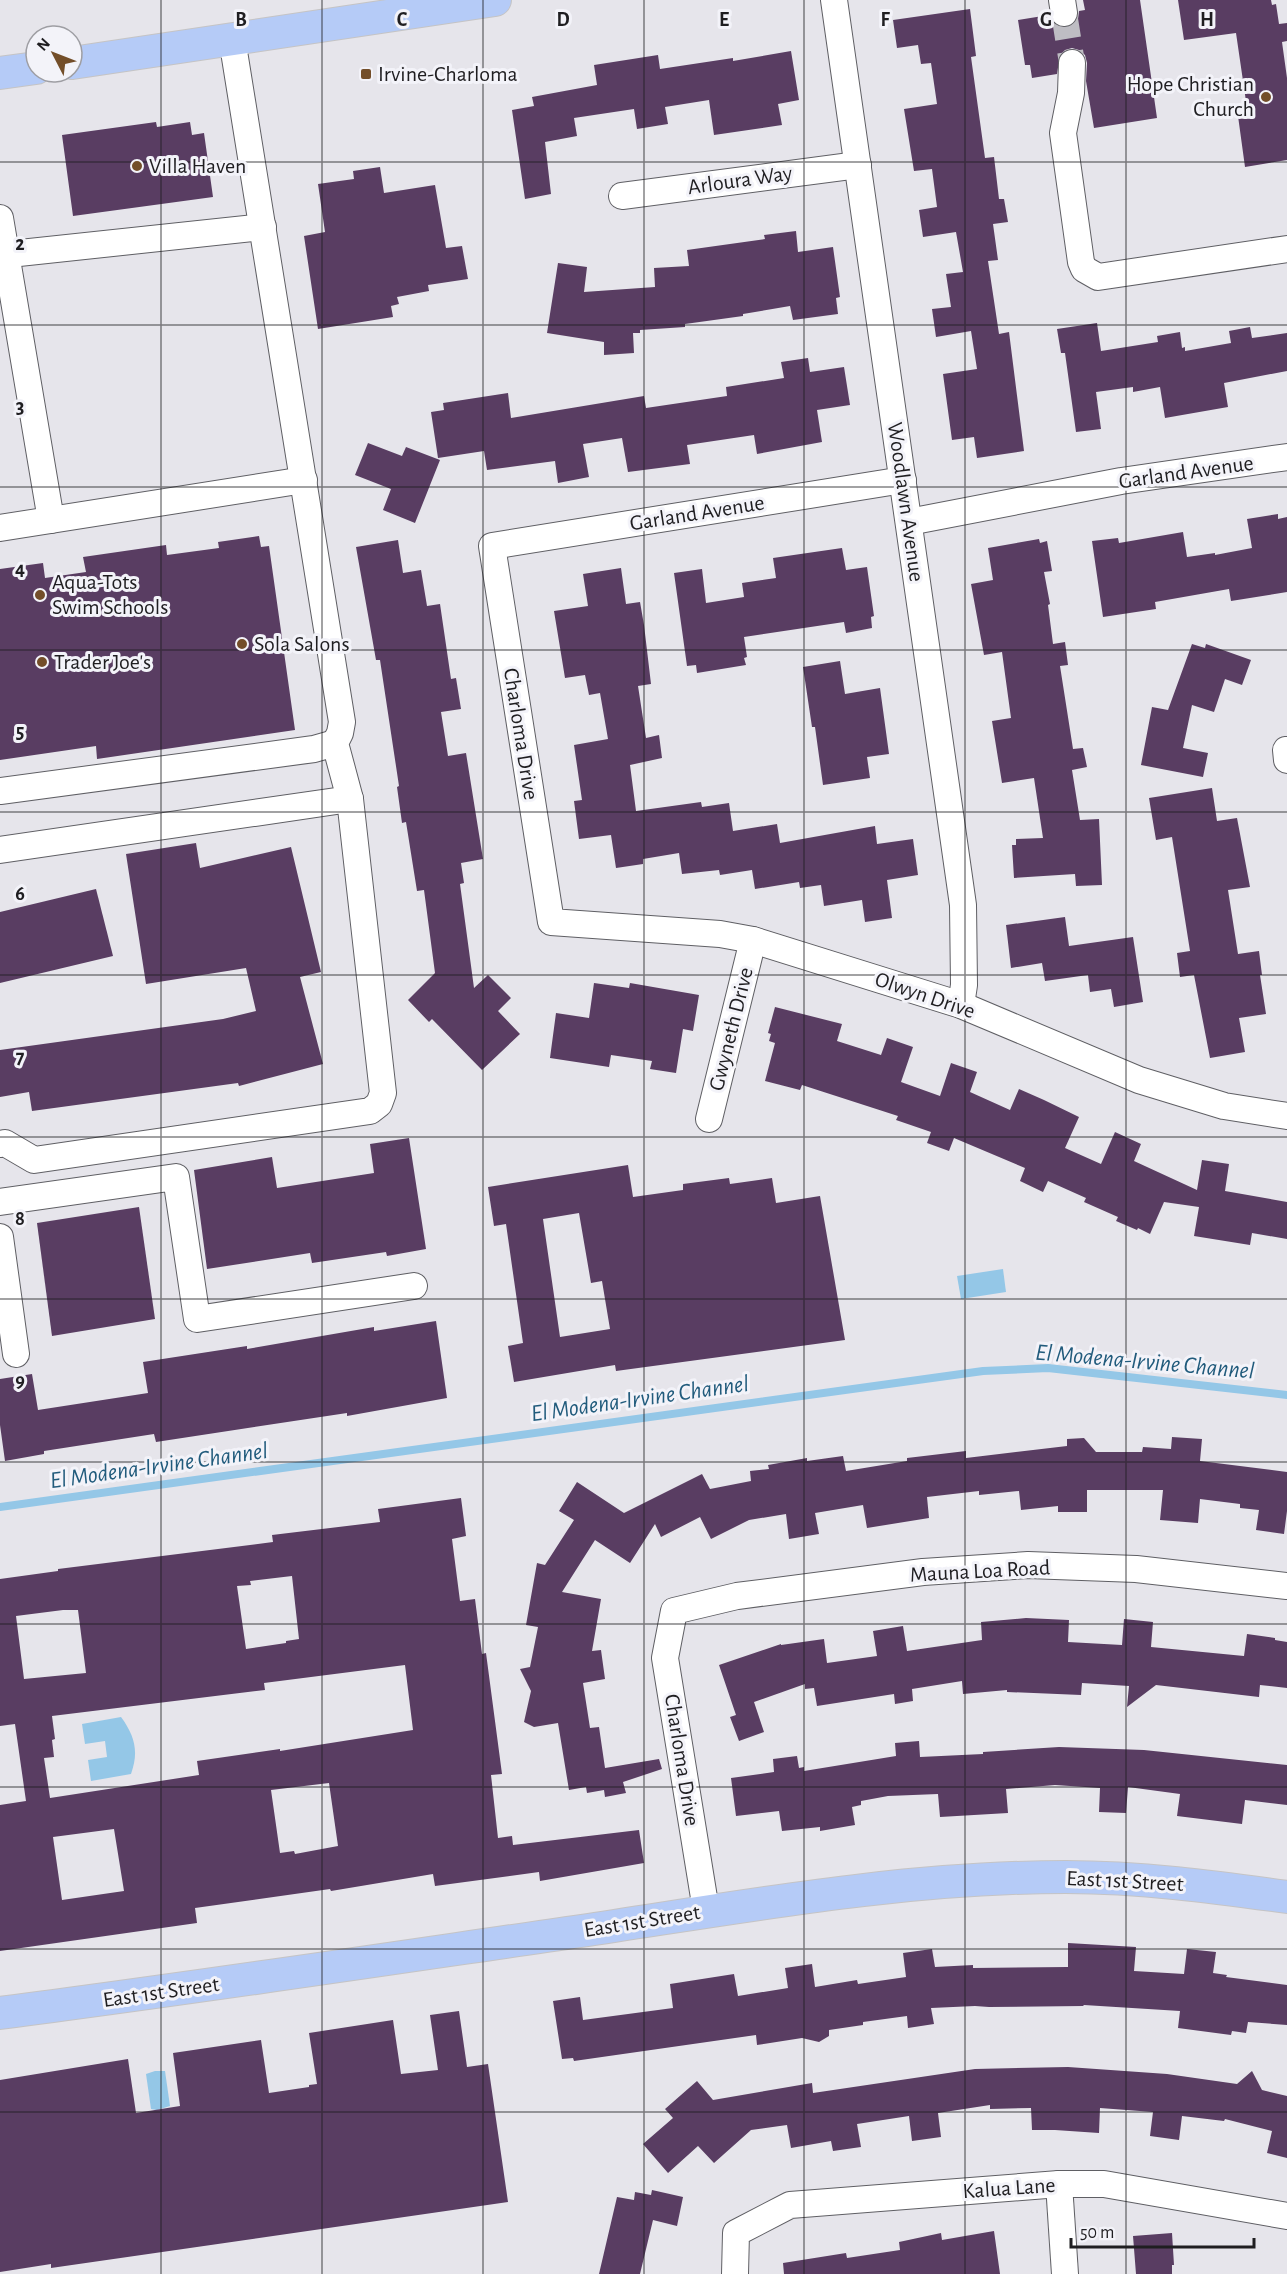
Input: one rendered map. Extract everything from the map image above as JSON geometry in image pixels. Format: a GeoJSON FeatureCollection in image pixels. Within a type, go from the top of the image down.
{"type":"FeatureCollection","features":[{"type":"Feature","properties":{"kind":"main road"},"geometry":{"type":"LineString","coordinates":[[84,61],[232,39],[405,7],[495,0]]}},
{"type":"Feature","properties":{"kind":"main road"},"geometry":{"type":"LineString","coordinates":[[0,73],[24,70]]}},
{"type":"Feature","properties":{"kind":"main road","name":"East 1st Street"},"geometry":{"type":"LineString","coordinates":[[0,2013],[210,1986],[823,1894],[990,1878],[1129,1879],[1192,1884],[1287,1897]]}},
{"type":"Feature","properties":{"kind":"street","name":"Woodlawn Avenue"},"geometry":{"type":"LineString","coordinates":[[834,0],[963,905],[964,985],[961,1005]]}},
{"type":"Feature","properties":{"kind":"street"},"geometry":{"type":"LineString","coordinates":[[0,1144],[5,1143],[34,1160],[370,1111],[380,1104],[383,1093],[350,799],[335,743],[342,722],[232,39]]}},
{"type":"Feature","properties":{"kind":"street"},"geometry":{"type":"LineString","coordinates":[[1072,63],[1071,93],[1063,134],[1081,262],[1084,269],[1098,277],[1287,249]]}},
{"type":"Feature","properties":{"kind":"street","name":"Arloura Way"},"geometry":{"type":"LineString","coordinates":[[622,196],[858,165]]}},
{"type":"Feature","properties":{"kind":"street"},"geometry":{"type":"LineString","coordinates":[[0,218],[3,254],[51,520]]}},
{"type":"Feature","properties":{"kind":"street"},"geometry":{"type":"LineString","coordinates":[[3,254],[263,227]]}},
{"type":"Feature","properties":{"kind":"street","name":"Garland Avenue"},"geometry":{"type":"LineString","coordinates":[[909,522],[1121,481],[1287,458]]}},
{"type":"Feature","properties":{"kind":"street"},"geometry":{"type":"LineString","coordinates":[[0,528],[304,480]]}},
{"type":"Feature","properties":{"kind":"street","name":"Garland Avenue"},"geometry":{"type":"LineString","coordinates":[[492,546],[903,480]]}},
{"type":"Feature","properties":{"kind":"street","name":"Charloma Drive"},"geometry":{"type":"LineString","coordinates":[[492,546],[551,922]]}},
{"type":"Feature","properties":{"kind":"street"},"geometry":{"type":"LineString","coordinates":[[0,791],[314,749],[335,743]]}},
{"type":"Feature","properties":{"kind":"street"},"geometry":{"type":"LineString","coordinates":[[0,850],[350,799]]}},
{"type":"Feature","properties":{"kind":"street","name":"Olwyn Drive"},"geometry":{"type":"LineString","coordinates":[[551,922],[720,934],[753,940],[961,1005],[1139,1080],[1224,1106],[1287,1116]]}},
{"type":"Feature","properties":{"kind":"street","name":"Gwyneth Drive"},"geometry":{"type":"LineString","coordinates":[[709,1119],[753,940]]}},
{"type":"Feature","properties":{"kind":"street"},"geometry":{"type":"LineString","coordinates":[[0,1202],[176,1177],[197,1319],[414,1286]]}},
{"type":"Feature","properties":{"kind":"street"},"geometry":{"type":"LineString","coordinates":[[0,1237],[16,1354]]}},
{"type":"Feature","properties":{"kind":"street","name":"Mauna Loa Road"},"geometry":{"type":"LineString","coordinates":[[674,1611],[737,1596],[923,1572],[1028,1565],[1136,1569],[1287,1586]]}},
{"type":"Feature","properties":{"kind":"street","name":"Charloma Drive"},"geometry":{"type":"LineString","coordinates":[[674,1611],[665,1658],[706,1910]]}},
{"type":"Feature","properties":{"kind":"street"},"geometry":{"type":"LineString","coordinates":[[1059,2184],[1065,2274]]}},
{"type":"Feature","properties":{"kind":"street","name":"Kalua Lane"},"geometry":{"type":"LineString","coordinates":[[735,2274],[736,2233],[790,2205],[1059,2184],[1104,2184],[1287,2216]]}},
{"type":"Feature","properties":{"kind":"water"},"geometry":{"type":"Polygon","coordinates":[[[1003,1269],[1006,1292],[961,1299],[957,1276],[1003,1269]]]}},
{"type":"Feature","properties":{"kind":"water"},"geometry":{"type":"Polygon","coordinates":[[[121,1717],[130,1731],[134,1744],[135,1758],[131,1774],[91,1781],[88,1760],[107,1757],[105,1741],[85,1744],[82,1724],[121,1717]]]}},
{"type":"Feature","properties":{"kind":"water"},"geometry":{"type":"Polygon","coordinates":[[[165,2071],[170,2106],[157,2110],[151,2109],[146,2074],[165,2071]]]}},
{"type":"Feature","properties":{"kind":"building"},"geometry":{"type":"Polygon","coordinates":[[[1083,0],[1140,0],[1157,118],[1094,128],[1086,81],[1087,63],[1085,55],[1079,50],[1072,48],[1060,55],[1057,74],[1032,78],[1030,65],[1025,65],[1018,20],[1049,15],[1058,27],[1067,28],[1078,19],[1079,11],[1085,10],[1083,0]]]}},
{"type":"Feature","properties":{"kind":"building","name":"Hope Christian Church"},"geometry":{"type":"Polygon","coordinates":[[[1178,0],[1271,0],[1272,5],[1276,4],[1279,24],[1287,23],[1287,41],[1282,42],[1287,78],[1287,160],[1245,167],[1238,116],[1248,115],[1236,33],[1184,40],[1178,0]]]}},
{"type":"Feature","properties":{"kind":"building"},"geometry":{"type":"Polygon","coordinates":[[[970,9],[976,56],[971,57],[985,158],[994,157],[999,199],[1004,199],[1008,222],[993,224],[998,260],[988,261],[999,334],[1009,332],[1024,451],[977,458],[974,437],[952,440],[943,374],[977,369],[971,331],[936,337],[932,309],[951,307],[946,274],[963,272],[956,232],[923,237],[919,210],[937,207],[932,169],[914,171],[904,109],[937,104],[931,63],[921,64],[918,45],[897,48],[893,20],[970,9]]]}},
{"type":"Feature","properties":{"kind":"building"},"geometry":{"type":"Polygon","coordinates":[[[791,51],[799,100],[778,104],[782,125],[714,135],[709,100],[665,107],[668,124],[637,129],[634,109],[574,118],[577,136],[545,142],[551,194],[525,199],[512,110],[534,106],[532,97],[597,85],[594,65],[658,55],[660,69],[733,58],[733,61],[791,51]]]}},
{"type":"Feature","properties":{"kind":"building","name":"Villa Haven"},"geometry":{"type":"Polygon","coordinates":[[[156,122],[157,127],[190,122],[192,135],[204,133],[213,197],[73,216],[62,135],[156,122]]]}},
{"type":"Feature","properties":{"kind":"building"},"geometry":{"type":"Polygon","coordinates":[[[380,167],[384,193],[435,185],[446,248],[462,246],[468,279],[428,285],[429,291],[397,297],[399,304],[391,306],[393,317],[318,329],[304,236],[325,232],[318,184],[354,179],[353,171],[380,167]]]}},
{"type":"Feature","properties":{"kind":"building"},"geometry":{"type":"Polygon","coordinates":[[[796,231],[798,252],[833,247],[840,297],[836,298],[838,314],[793,320],[790,306],[743,314],[743,316],[685,324],[685,327],[640,330],[640,333],[633,333],[634,353],[604,355],[604,342],[547,333],[558,263],[587,267],[584,292],[655,287],[654,268],[689,266],[687,250],[765,239],[764,235],[796,231]]]}},
{"type":"Feature","properties":{"kind":"building"},"geometry":{"type":"Polygon","coordinates":[[[1097,323],[1101,351],[1158,342],[1157,336],[1180,332],[1182,348],[1185,347],[1185,351],[1231,343],[1229,331],[1250,327],[1252,338],[1287,333],[1287,371],[1224,383],[1228,407],[1165,418],[1160,387],[1133,392],[1133,387],[1096,392],[1101,429],[1076,432],[1065,353],[1061,353],[1057,329],[1097,323]]]}},
{"type":"Feature","properties":{"kind":"building"},"geometry":{"type":"Polygon","coordinates":[[[808,358],[810,372],[844,367],[850,405],[817,410],[822,442],[757,454],[754,435],[687,445],[690,464],[628,472],[622,438],[583,444],[589,477],[558,483],[555,461],[487,470],[484,451],[438,458],[431,412],[444,410],[443,403],[508,393],[511,418],[644,396],[646,408],[727,396],[726,387],[784,378],[781,362],[808,358]]]}},
{"type":"Feature","properties":{"kind":"building"},"geometry":{"type":"Polygon","coordinates":[[[368,443],[402,456],[406,447],[440,460],[415,523],[383,510],[391,489],[355,475],[368,443]]]}},
{"type":"Feature","properties":{"kind":"building"},"geometry":{"type":"Polygon","coordinates":[[[1278,514],[1278,519],[1287,517],[1287,592],[1231,601],[1229,589],[1155,602],[1156,609],[1103,617],[1092,541],[1118,538],[1119,543],[1183,532],[1187,557],[1215,553],[1215,555],[1252,548],[1247,519],[1278,514]]]}},
{"type":"Feature","properties":{"kind":"building"},"geometry":{"type":"Polygon","coordinates":[[[259,536],[261,547],[269,546],[295,730],[97,759],[96,746],[0,760],[0,569],[43,563],[45,578],[86,572],[83,557],[166,545],[167,555],[219,548],[218,542],[259,536]]]}},
{"type":"Feature","properties":{"kind":"building"},"geometry":{"type":"Polygon","coordinates":[[[1039,539],[1040,543],[1047,541],[1052,571],[1044,572],[1050,604],[1048,605],[1053,644],[1065,642],[1068,665],[1060,666],[1073,749],[1083,748],[1087,767],[1072,770],[1080,820],[1099,819],[1102,885],[1076,886],[1075,874],[1014,878],[1012,845],[1016,845],[1016,839],[1043,838],[1034,778],[1002,783],[992,721],[1011,718],[1002,652],[984,655],[971,584],[993,580],[988,548],[1039,539]]]}},
{"type":"Feature","properties":{"kind":"building"},"geometry":{"type":"Polygon","coordinates":[[[398,540],[403,573],[421,570],[427,606],[440,604],[451,679],[456,678],[461,709],[441,712],[448,756],[466,753],[483,859],[461,863],[464,883],[460,884],[474,988],[488,975],[511,998],[498,1011],[520,1034],[482,1070],[432,1019],[429,1022],[408,1000],[435,973],[424,890],[417,891],[406,822],[402,823],[397,787],[399,786],[380,660],[376,660],[356,547],[398,540]]]}},
{"type":"Feature","properties":{"kind":"building"},"geometry":{"type":"Polygon","coordinates":[[[842,548],[846,570],[867,567],[874,616],[871,617],[872,628],[846,633],[844,622],[744,637],[746,665],[697,673],[696,665],[687,666],[674,573],[702,569],[706,603],[744,597],[742,583],[776,578],[773,558],[842,548]]]}},
{"type":"Feature","properties":{"kind":"building"},"geometry":{"type":"Polygon","coordinates":[[[621,568],[626,604],[640,602],[644,625],[651,684],[638,686],[646,738],[659,735],[662,758],[630,765],[636,811],[701,802],[702,807],[729,803],[733,831],[777,824],[780,843],[875,826],[877,844],[913,839],[918,875],[887,880],[892,918],[865,922],[862,900],[824,906],[821,885],[800,888],[799,882],[755,889],[752,870],[720,875],[719,870],[682,874],[679,853],[643,859],[643,864],[616,868],[611,835],[579,839],[574,801],[582,800],[574,745],[608,739],[600,693],[589,695],[585,675],[565,678],[554,611],[588,606],[583,574],[621,568]]]}},
{"type":"Feature","properties":{"kind":"building"},"geometry":{"type":"Polygon","coordinates":[[[1192,644],[1205,648],[1206,644],[1251,660],[1242,685],[1225,679],[1214,712],[1192,705],[1183,748],[1208,753],[1203,777],[1141,765],[1152,707],[1168,710],[1192,644]]]}},
{"type":"Feature","properties":{"kind":"building"},"geometry":{"type":"Polygon","coordinates":[[[840,661],[845,694],[880,688],[889,754],[867,757],[870,778],[823,785],[815,727],[812,727],[803,667],[840,661]]]}},
{"type":"Feature","properties":{"kind":"building"},"geometry":{"type":"Polygon","coordinates":[[[1212,788],[1217,821],[1237,818],[1250,887],[1228,890],[1238,954],[1259,951],[1266,1014],[1239,1018],[1245,1052],[1210,1058],[1194,975],[1180,977],[1177,953],[1190,951],[1172,837],[1156,840],[1149,798],[1212,788]]]}},
{"type":"Feature","properties":{"kind":"building"},"geometry":{"type":"Polygon","coordinates":[[[196,843],[200,868],[291,847],[321,972],[300,977],[323,1064],[239,1086],[238,1083],[32,1111],[29,1092],[0,1097],[0,1050],[223,1019],[256,1011],[246,968],[146,984],[126,854],[196,843]]]}},
{"type":"Feature","properties":{"kind":"building"},"geometry":{"type":"Polygon","coordinates":[[[96,889],[113,956],[0,983],[0,912],[96,889]]]}},
{"type":"Feature","properties":{"kind":"building"},"geometry":{"type":"Polygon","coordinates":[[[1065,917],[1069,946],[1133,937],[1143,1002],[1114,1007],[1111,989],[1090,992],[1088,975],[1045,981],[1042,963],[1011,968],[1006,925],[1065,917]]]}},
{"type":"Feature","properties":{"kind":"building"},"geometry":{"type":"Polygon","coordinates":[[[594,983],[629,988],[630,983],[699,995],[693,1031],[683,1029],[676,1073],[650,1069],[652,1061],[611,1055],[609,1067],[550,1058],[556,1013],[589,1018],[594,983]]]}},
{"type":"Feature","properties":{"kind":"building"},"geometry":{"type":"Polygon","coordinates":[[[775,1007],[842,1024],[837,1041],[881,1055],[887,1038],[913,1047],[901,1082],[940,1096],[951,1063],[977,1072],[970,1092],[1010,1110],[1019,1089],[1044,1100],[1079,1117],[1065,1148],[1101,1164],[1115,1132],[1141,1144],[1134,1161],[1197,1190],[1202,1160],[1229,1164],[1225,1191],[1287,1202],[1287,1239],[1252,1233],[1250,1245],[1194,1236],[1199,1207],[1164,1202],[1150,1234],[1116,1221],[1118,1217],[1084,1202],[1086,1198],[1048,1181],[1043,1192],[1020,1181],[1025,1168],[954,1138],[949,1151],[927,1143],[931,1132],[896,1120],[898,1116],[802,1085],[800,1090],[765,1081],[775,1043],[769,1041],[771,1034],[768,1033],[775,1007]]]}},
{"type":"Feature","properties":{"kind":"building"},"geometry":{"type":"Polygon","coordinates":[[[409,1138],[426,1249],[387,1256],[386,1252],[312,1263],[310,1253],[207,1269],[194,1170],[272,1157],[277,1188],[374,1173],[370,1144],[409,1138]]]}},
{"type":"Feature","properties":{"kind":"building"},"geometry":{"type":"Polygon","coordinates":[[[628,1165],[633,1197],[683,1190],[683,1184],[729,1178],[730,1184],[772,1178],[776,1203],[820,1196],[845,1340],[616,1371],[615,1365],[514,1382],[508,1346],[523,1343],[506,1224],[494,1226],[488,1187],[628,1165]],[[579,1213],[543,1219],[560,1337],[610,1329],[602,1281],[591,1283],[579,1213]]]}},
{"type":"Feature","properties":{"kind":"building"},"geometry":{"type":"Polygon","coordinates":[[[139,1207],[155,1319],[52,1336],[37,1223],[139,1207]]]}},
{"type":"Feature","properties":{"kind":"building"},"geometry":{"type":"Polygon","coordinates":[[[436,1321],[447,1398],[347,1416],[347,1413],[156,1442],[154,1434],[44,1451],[44,1454],[5,1461],[0,1425],[0,1379],[32,1374],[38,1410],[148,1393],[143,1362],[247,1346],[247,1349],[374,1327],[374,1331],[436,1321]]]}},
{"type":"Feature","properties":{"kind":"building"},"geometry":{"type":"Polygon","coordinates":[[[1172,1437],[1202,1439],[1200,1461],[1287,1472],[1287,1511],[1284,1534],[1256,1530],[1259,1510],[1240,1508],[1240,1504],[1200,1499],[1198,1523],[1160,1520],[1163,1490],[1087,1490],[1087,1512],[1058,1512],[1058,1506],[1021,1510],[1019,1491],[979,1495],[979,1491],[927,1497],[929,1518],[867,1528],[863,1505],[815,1513],[819,1534],[789,1539],[786,1514],[749,1520],[711,1539],[700,1517],[661,1537],[655,1524],[630,1563],[595,1540],[562,1592],[601,1599],[592,1651],[601,1650],[605,1679],[583,1683],[590,1728],[599,1727],[605,1768],[659,1759],[662,1769],[623,1782],[626,1793],[605,1797],[604,1790],[587,1793],[586,1787],[569,1790],[558,1723],[534,1727],[524,1722],[531,1691],[520,1669],[530,1667],[538,1627],[526,1625],[537,1563],[545,1565],[574,1520],[559,1511],[577,1482],[624,1513],[702,1474],[710,1489],[751,1481],[750,1471],[769,1469],[768,1465],[807,1458],[807,1461],[843,1456],[846,1471],[907,1461],[907,1458],[966,1451],[966,1458],[1067,1446],[1067,1439],[1084,1438],[1096,1452],[1142,1452],[1143,1447],[1171,1449],[1172,1437]]]}},
{"type":"Feature","properties":{"kind":"building"},"geometry":{"type":"Polygon","coordinates":[[[461,1498],[466,1536],[452,1539],[460,1601],[475,1599],[482,1654],[486,1653],[502,1774],[491,1775],[498,1838],[512,1836],[513,1845],[639,1830],[644,1863],[540,1881],[539,1872],[435,1886],[433,1874],[331,1891],[330,1889],[195,1908],[197,1923],[0,1951],[0,1805],[26,1801],[15,1724],[0,1726],[0,1579],[58,1571],[58,1569],[273,1542],[272,1535],[380,1522],[378,1509],[461,1498]],[[292,1576],[250,1581],[251,1585],[237,1586],[246,1649],[299,1639],[292,1576]],[[78,1610],[16,1616],[24,1679],[86,1673],[78,1610]],[[405,1665],[264,1683],[265,1690],[52,1716],[55,1739],[52,1740],[54,1757],[44,1758],[50,1798],[199,1775],[197,1761],[280,1749],[280,1751],[413,1730],[405,1665]],[[329,1783],[271,1790],[280,1853],[294,1851],[295,1854],[338,1846],[329,1783]],[[114,1829],[53,1837],[62,1900],[124,1891],[114,1829]]]}},
{"type":"Feature","properties":{"kind":"building"},"geometry":{"type":"Polygon","coordinates":[[[1026,1618],[1069,1620],[1068,1642],[1122,1645],[1124,1619],[1153,1622],[1151,1647],[1244,1656],[1247,1634],[1275,1638],[1275,1640],[1287,1642],[1287,1688],[1260,1685],[1259,1697],[1156,1685],[1127,1707],[1129,1686],[1082,1683],[1081,1695],[1007,1692],[1007,1690],[963,1694],[962,1681],[912,1689],[913,1701],[895,1704],[894,1694],[817,1706],[814,1688],[805,1689],[805,1684],[754,1702],[764,1732],[739,1741],[730,1717],[736,1715],[719,1665],[781,1644],[824,1639],[827,1663],[877,1656],[873,1631],[903,1626],[907,1651],[982,1640],[981,1622],[1026,1618]]]}},
{"type":"Feature","properties":{"kind":"building"},"geometry":{"type":"Polygon","coordinates":[[[919,1741],[920,1757],[1059,1747],[1144,1750],[1287,1765],[1287,1805],[1245,1800],[1242,1824],[1177,1816],[1180,1794],[1128,1787],[1126,1813],[1099,1812],[1100,1788],[1055,1785],[1006,1789],[1008,1813],[940,1817],[938,1794],[888,1796],[861,1801],[861,1805],[852,1807],[855,1825],[820,1831],[820,1827],[782,1831],[779,1811],[736,1816],[731,1778],[774,1772],[773,1759],[797,1756],[799,1768],[804,1767],[804,1771],[896,1756],[895,1743],[919,1741]]]}},
{"type":"Feature","properties":{"kind":"building"},"geometry":{"type":"Polygon","coordinates":[[[1068,1943],[1136,1947],[1134,1971],[1184,1974],[1187,1949],[1216,1952],[1213,1973],[1227,1975],[1226,1977],[1287,1985],[1287,2025],[1248,2022],[1246,2033],[1232,2031],[1231,2035],[1178,2028],[1180,2011],[1084,2005],[931,2008],[934,2024],[908,2028],[907,2016],[863,2022],[863,2025],[829,2030],[829,2036],[819,2042],[802,2038],[757,2045],[756,2035],[574,2061],[573,2058],[562,2059],[553,2001],[580,1997],[583,2020],[673,2008],[670,1984],[734,1974],[738,1996],[788,1988],[785,1968],[812,1964],[815,1987],[857,1980],[858,1984],[906,1977],[903,1953],[932,1949],[935,1967],[973,1965],[973,1968],[1068,1967],[1068,1943]]]}},
{"type":"Feature","properties":{"kind":"building"},"geometry":{"type":"Polygon","coordinates":[[[459,2011],[467,2067],[488,2064],[508,2202],[51,2268],[51,2264],[0,2272],[0,2080],[128,2059],[136,2113],[180,2106],[173,2053],[261,2040],[269,2093],[309,2087],[309,2085],[317,2084],[309,2033],[393,2020],[401,2074],[438,2070],[430,2015],[459,2011]]]}},
{"type":"Feature","properties":{"kind":"building"},"geometry":{"type":"Polygon","coordinates":[[[1068,2067],[1167,2074],[1237,2084],[1252,2071],[1262,2090],[1287,2096],[1287,2158],[1267,2153],[1272,2131],[1225,2119],[1224,2121],[1182,2116],[1179,2140],[1150,2136],[1153,2112],[1100,2108],[1099,2133],[1032,2130],[1031,2108],[990,2109],[990,2105],[938,2113],[941,2137],[912,2141],[909,2116],[857,2124],[861,2147],[833,2151],[831,2141],[791,2148],[787,2125],[751,2130],[714,2163],[698,2146],[668,2173],[643,2144],[673,2118],[665,2109],[697,2081],[713,2100],[812,2083],[813,2093],[975,2069],[1068,2067]]]}},
{"type":"Feature","properties":{"kind":"building"},"geometry":{"type":"Polygon","coordinates":[[[652,2190],[683,2197],[677,2226],[653,2220],[640,2274],[599,2274],[617,2197],[634,2200],[635,2192],[651,2195],[652,2190]]]}},
{"type":"Feature","properties":{"kind":"building"},"geometry":{"type":"Polygon","coordinates":[[[994,2231],[1000,2274],[784,2274],[783,2263],[846,2253],[847,2258],[900,2250],[899,2242],[941,2233],[942,2240],[994,2231]]]}},
{"type":"Feature","properties":{"kind":"building"},"geometry":{"type":"Polygon","coordinates":[[[1172,2233],[1174,2265],[1172,2265],[1172,2274],[1136,2274],[1133,2236],[1172,2233]]]}},
{"type":"Feature","properties":{"kind":"waterway","name":"El Modena-Irvine Channel"},"geometry":{"type":"LineString","coordinates":[[0,1507],[983,1371],[1048,1368],[1287,1395]]}},
{"type":"Feature","properties":{"kind":"tunnel"},"geometry":{"type":"LineString","coordinates":[[1064,13],[1072,63]]}},
{"type":"Feature","properties":{"kind":"place","name":"Irvine-Charloma"},"geometry":{"type":"Point","coordinates":[366,74]}},
{"type":"Feature","properties":{"kind":"place","name":"Hope Christian Church"},"geometry":{"type":"Point","coordinates":[1266,97]}},
{"type":"Feature","properties":{"kind":"place","name":"Villa Haven"},"geometry":{"type":"Point","coordinates":[137,166]}},
{"type":"Feature","properties":{"kind":"place","name":"Aqua-Tots Swim Schools"},"geometry":{"type":"Point","coordinates":[40,595]}},
{"type":"Feature","properties":{"kind":"place","name":"Sola Salons"},"geometry":{"type":"Point","coordinates":[242,644]}},
{"type":"Feature","properties":{"kind":"place","name":"Trader Joe's"},"geometry":{"type":"Point","coordinates":[42,662]}}]}
